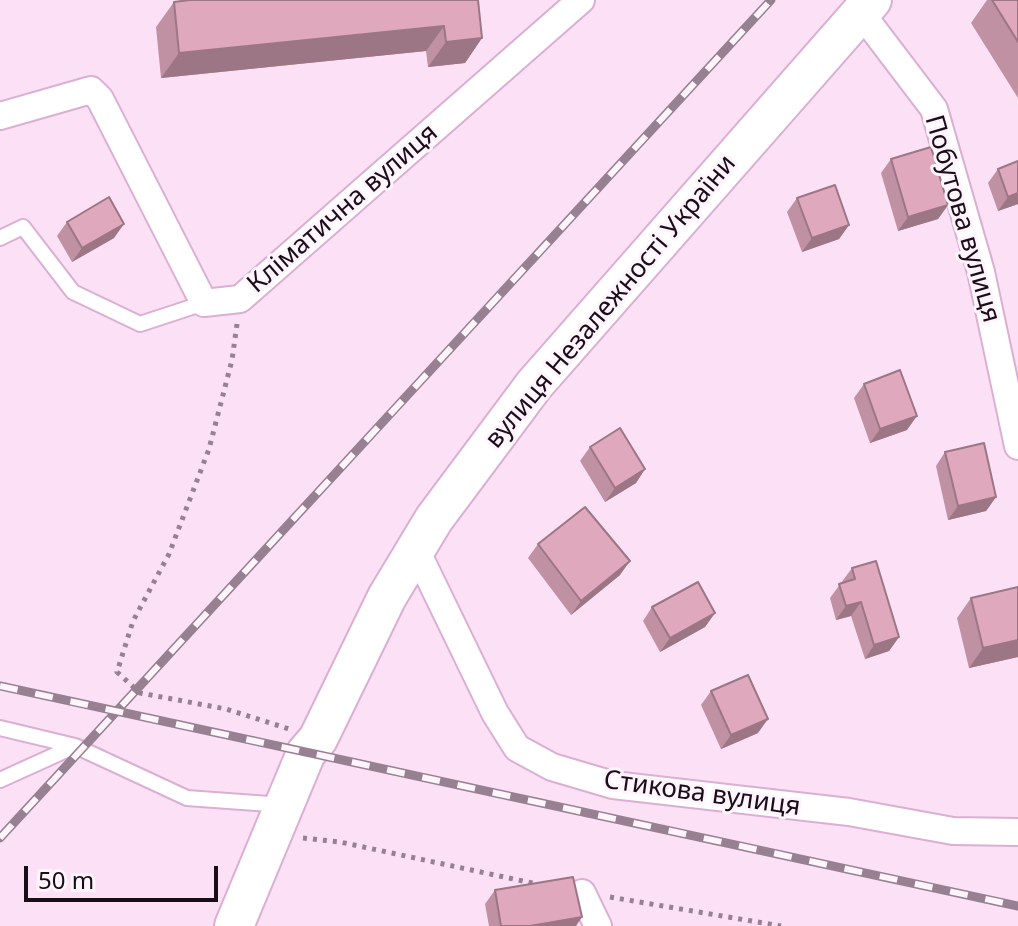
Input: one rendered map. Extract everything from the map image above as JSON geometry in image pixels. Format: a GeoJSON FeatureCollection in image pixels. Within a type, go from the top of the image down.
{"type":"FeatureCollection","features":[{"type":"Feature","properties":{"kind":"main road","name":"вулиця Незалежності України"},"geometry":{"type":"LineString","coordinates":[[234,926],[281,820],[306,753],[318,739],[387,597],[434,519],[534,385],[866,6]]}},
{"type":"Feature","properties":{"kind":"street","name":"Кліматична вулиця"},"geometry":{"type":"LineString","coordinates":[[204,303],[240,299],[581,0]]}},
{"type":"Feature","properties":{"kind":"street","name":"Побутова вулиця"},"geometry":{"type":"LineString","coordinates":[[866,6],[934,109],[981,272],[1018,446]]}},
{"type":"Feature","properties":{"kind":"street"},"geometry":{"type":"LineString","coordinates":[[0,116],[91,90],[100,99],[204,303]]}},
{"type":"Feature","properties":{"kind":"street","name":"Стикова вулиця"},"geometry":{"type":"LineString","coordinates":[[416,550],[495,713],[517,748],[552,767],[613,785],[849,812],[953,831],[1018,832]]}},
{"type":"Feature","properties":{"kind":"street"},"geometry":{"type":"LineString","coordinates":[[582,893],[598,926]]}},
{"type":"Feature","properties":{"kind":"lane"},"geometry":{"type":"LineString","coordinates":[[0,238],[23,227],[73,292],[140,324],[204,303]]}},
{"type":"Feature","properties":{"kind":"lane"},"geometry":{"type":"LineString","coordinates":[[0,728],[75,746],[187,798],[281,820]]}},
{"type":"Feature","properties":{"kind":"lane"},"geometry":{"type":"LineString","coordinates":[[0,780],[75,746]]}},
{"type":"Feature","properties":{"kind":"path"},"geometry":{"type":"LineString","coordinates":[[240,299],[232,360],[209,449],[169,554],[133,621],[117,672],[140,693],[226,709],[318,739]]}},
{"type":"Feature","properties":{"kind":"path"},"geometry":{"type":"LineString","coordinates":[[281,820],[340,842],[582,893],[781,926]]}},
{"type":"Feature","properties":{"kind":"building"},"geometry":{"type":"Polygon","coordinates":[[[478,0],[482,38],[446,42],[444,26],[179,53],[174,2],[478,0]]]}},
{"type":"Feature","properties":{"kind":"building"},"geometry":{"type":"Polygon","coordinates":[[[992,0],[1018,0],[1018,42],[992,0]]]}},
{"type":"Feature","properties":{"kind":"building"},"geometry":{"type":"Polygon","coordinates":[[[931,147],[948,205],[908,217],[891,159],[931,147]]]}},
{"type":"Feature","properties":{"kind":"building"},"geometry":{"type":"Polygon","coordinates":[[[1018,161],[1018,193],[1008,197],[998,169],[1018,161]]]}},
{"type":"Feature","properties":{"kind":"building"},"geometry":{"type":"Polygon","coordinates":[[[835,185],[849,225],[812,238],[797,198],[835,185]]]}},
{"type":"Feature","properties":{"kind":"building"},"geometry":{"type":"Polygon","coordinates":[[[109,197],[124,224],[82,248],[67,222],[109,197]]]}},
{"type":"Feature","properties":{"kind":"building"},"geometry":{"type":"Polygon","coordinates":[[[900,370],[917,416],[880,429],[864,384],[900,370]]]}},
{"type":"Feature","properties":{"kind":"building"},"geometry":{"type":"Polygon","coordinates":[[[620,428],[645,469],[615,488],[590,447],[620,428]]]}},
{"type":"Feature","properties":{"kind":"building"},"geometry":{"type":"Polygon","coordinates":[[[984,443],[996,497],[958,506],[945,452],[984,443]]]}},
{"type":"Feature","properties":{"kind":"building"},"geometry":{"type":"Polygon","coordinates":[[[585,507],[630,561],[581,601],[538,544],[585,507]]]}},
{"type":"Feature","properties":{"kind":"building"},"geometry":{"type":"Polygon","coordinates":[[[876,561],[899,637],[874,645],[861,602],[846,606],[839,584],[855,579],[852,568],[876,561]]]}},
{"type":"Feature","properties":{"kind":"building"},"geometry":{"type":"Polygon","coordinates":[[[698,582],[715,613],[670,638],[652,607],[698,582]]]}},
{"type":"Feature","properties":{"kind":"building"},"geometry":{"type":"Polygon","coordinates":[[[1018,587],[1018,640],[983,648],[971,598],[1018,587]]]}},
{"type":"Feature","properties":{"kind":"building"},"geometry":{"type":"Polygon","coordinates":[[[748,675],[768,719],[731,735],[711,691],[748,675]]]}},
{"type":"Feature","properties":{"kind":"building"},"geometry":{"type":"Polygon","coordinates":[[[573,877],[582,917],[530,926],[501,926],[495,890],[573,877]]]}},
{"type":"Feature","properties":{"kind":"railway"},"geometry":{"type":"LineString","coordinates":[[0,838],[771,0]]}},
{"type":"Feature","properties":{"kind":"railway"},"geometry":{"type":"LineString","coordinates":[[0,686],[1018,906]]}}]}
